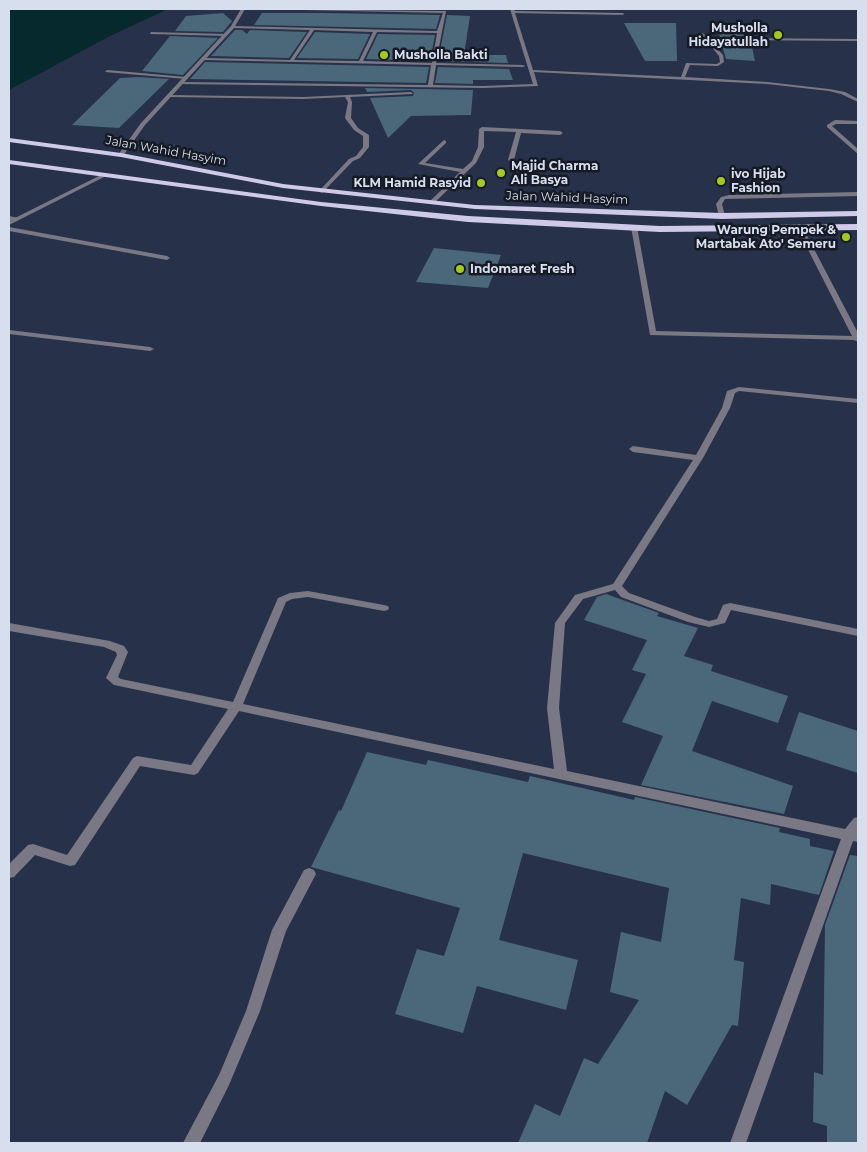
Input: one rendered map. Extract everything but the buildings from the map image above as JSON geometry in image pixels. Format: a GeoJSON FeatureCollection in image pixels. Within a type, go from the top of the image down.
{"type":"FeatureCollection","features":[{"type":"Feature","properties":{"kind":"highway","name":"Jalan Wahid Hasyim"},"geometry":{"type":"LineString","coordinates":[[9,140],[121,155],[322,191],[432,202],[553,211],[722,216],[858,214]]}},
{"type":"Feature","properties":{"kind":"highway","name":"Jalan Wahid Hasyim"},"geometry":{"type":"LineString","coordinates":[[9,162],[321,204],[468,219],[634,227],[858,227]]}},
{"type":"Feature","properties":{"kind":"highway"},"geometry":{"type":"LineString","coordinates":[[552,224],[553,211]]}},
{"type":"Feature","properties":{"kind":"street"},"geometry":{"type":"LineString","coordinates":[[121,155],[143,124],[233,27],[243,9]]}},
{"type":"Feature","properties":{"kind":"street"},"geometry":{"type":"LineString","coordinates":[[255,9],[445,10],[439,32],[430,86]]}},
{"type":"Feature","properties":{"kind":"street"},"geometry":{"type":"LineString","coordinates":[[181,83],[430,86],[537,90],[513,10],[623,14]]}},
{"type":"Feature","properties":{"kind":"street"},"geometry":{"type":"LineString","coordinates":[[233,27],[439,32]]}},
{"type":"Feature","properties":{"kind":"street"},"geometry":{"type":"LineString","coordinates":[[292,61],[313,29]]}},
{"type":"Feature","properties":{"kind":"street"},"geometry":{"type":"LineString","coordinates":[[360,63],[375,30]]}},
{"type":"Feature","properties":{"kind":"street"},"geometry":{"type":"LineString","coordinates":[[151,33],[226,34]]}},
{"type":"Feature","properties":{"kind":"street"},"geometry":{"type":"LineString","coordinates":[[683,77],[688,64],[718,65],[722,62],[721,56],[703,34]]}},
{"type":"Feature","properties":{"kind":"street"},"geometry":{"type":"LineString","coordinates":[[736,39],[858,40]]}},
{"type":"Feature","properties":{"kind":"street"},"geometry":{"type":"LineString","coordinates":[[205,59],[523,66]]}},
{"type":"Feature","properties":{"kind":"street"},"geometry":{"type":"LineString","coordinates":[[107,71],[186,78]]}},
{"type":"Feature","properties":{"kind":"street"},"geometry":{"type":"LineString","coordinates":[[532,71],[683,77],[820,88],[843,93],[858,101]]}},
{"type":"Feature","properties":{"kind":"street"},"geometry":{"type":"LineString","coordinates":[[169,96],[253,98],[347,96],[485,89]]}},
{"type":"Feature","properties":{"kind":"street"},"geometry":{"type":"LineString","coordinates":[[322,191],[366,147],[366,135],[356,129],[348,118],[350,102],[347,96]]}},
{"type":"Feature","properties":{"kind":"street"},"geometry":{"type":"LineString","coordinates":[[858,122],[835,122],[830,126],[858,152]]}},
{"type":"Feature","properties":{"kind":"street"},"geometry":{"type":"LineString","coordinates":[[432,202],[478,155],[481,147],[482,129],[560,133]]}},
{"type":"Feature","properties":{"kind":"street"},"geometry":{"type":"LineString","coordinates":[[512,160],[519,131]]}},
{"type":"Feature","properties":{"kind":"street"},"geometry":{"type":"LineString","coordinates":[[444,142],[420,164],[464,171]]}},
{"type":"Feature","properties":{"kind":"street"},"geometry":{"type":"LineString","coordinates":[[9,223],[105,175]]}},
{"type":"Feature","properties":{"kind":"street"},"geometry":{"type":"LineString","coordinates":[[722,216],[719,204],[723,198],[729,197],[858,194]]}},
{"type":"Feature","properties":{"kind":"street"},"geometry":{"type":"LineString","coordinates":[[9,218],[17,219]]}},
{"type":"Feature","properties":{"kind":"street"},"geometry":{"type":"LineString","coordinates":[[634,227],[653,333],[858,339],[800,228]]}},
{"type":"Feature","properties":{"kind":"street"},"geometry":{"type":"LineString","coordinates":[[9,229],[167,258]]}},
{"type":"Feature","properties":{"kind":"street"},"geometry":{"type":"LineString","coordinates":[[9,332],[150,349]]}},
{"type":"Feature","properties":{"kind":"street"},"geometry":{"type":"LineString","coordinates":[[561,774],[554,708],[560,623],[579,597],[616,586],[700,458],[726,408],[729,393],[732,390],[739,389],[858,401]]}},
{"type":"Feature","properties":{"kind":"street"},"geometry":{"type":"LineString","coordinates":[[633,449],[700,458]]}},
{"type":"Feature","properties":{"kind":"street"},"geometry":{"type":"LineString","coordinates":[[616,586],[625,595],[692,620],[709,624],[721,621],[727,607],[730,606],[858,633]]}},
{"type":"Feature","properties":{"kind":"street"},"geometry":{"type":"LineString","coordinates":[[9,873],[33,849],[70,860],[137,761],[194,770],[236,707],[282,600],[290,596],[308,594],[384,608]]}},
{"type":"Feature","properties":{"kind":"street"},"geometry":{"type":"LineString","coordinates":[[9,627],[116,646],[123,652],[113,673],[112,678],[114,681],[854,835]]}},
{"type":"Feature","properties":{"kind":"street"},"geometry":{"type":"LineString","coordinates":[[738,1143],[858,822]]}},
{"type":"Feature","properties":{"kind":"street"},"geometry":{"type":"LineString","coordinates":[[191,1143],[224,1080],[253,1010],[279,930],[309,874]]}},
{"type":"Feature","properties":{"kind":"shaded area"},"geometry":{"type":"Polygon","coordinates":[[[9,9],[168,9],[110,36],[9,90],[9,9]]]}},
{"type":"Feature","properties":{"kind":"place","name":"Musholla Hidayatullah"},"geometry":{"type":"Point","coordinates":[778,35]}},
{"type":"Feature","properties":{"kind":"place","name":"Musholla Bakti"},"geometry":{"type":"Point","coordinates":[384,55]}},
{"type":"Feature","properties":{"kind":"place","name":"Majid Charma Ali Basya"},"geometry":{"type":"Point","coordinates":[501,173]}},
{"type":"Feature","properties":{"kind":"place","name":"ivo Hijab Fashion"},"geometry":{"type":"Point","coordinates":[721,181]}},
{"type":"Feature","properties":{"kind":"place","name":"KLM Hamid Rasyid"},"geometry":{"type":"Point","coordinates":[481,183]}},
{"type":"Feature","properties":{"kind":"place","name":"Warung Pempek & Martabak Ato' Semeru"},"geometry":{"type":"Point","coordinates":[846,237]}},
{"type":"Feature","properties":{"kind":"place","name":"Indomaret Fresh"},"geometry":{"type":"Point","coordinates":[460,269]}}]}
